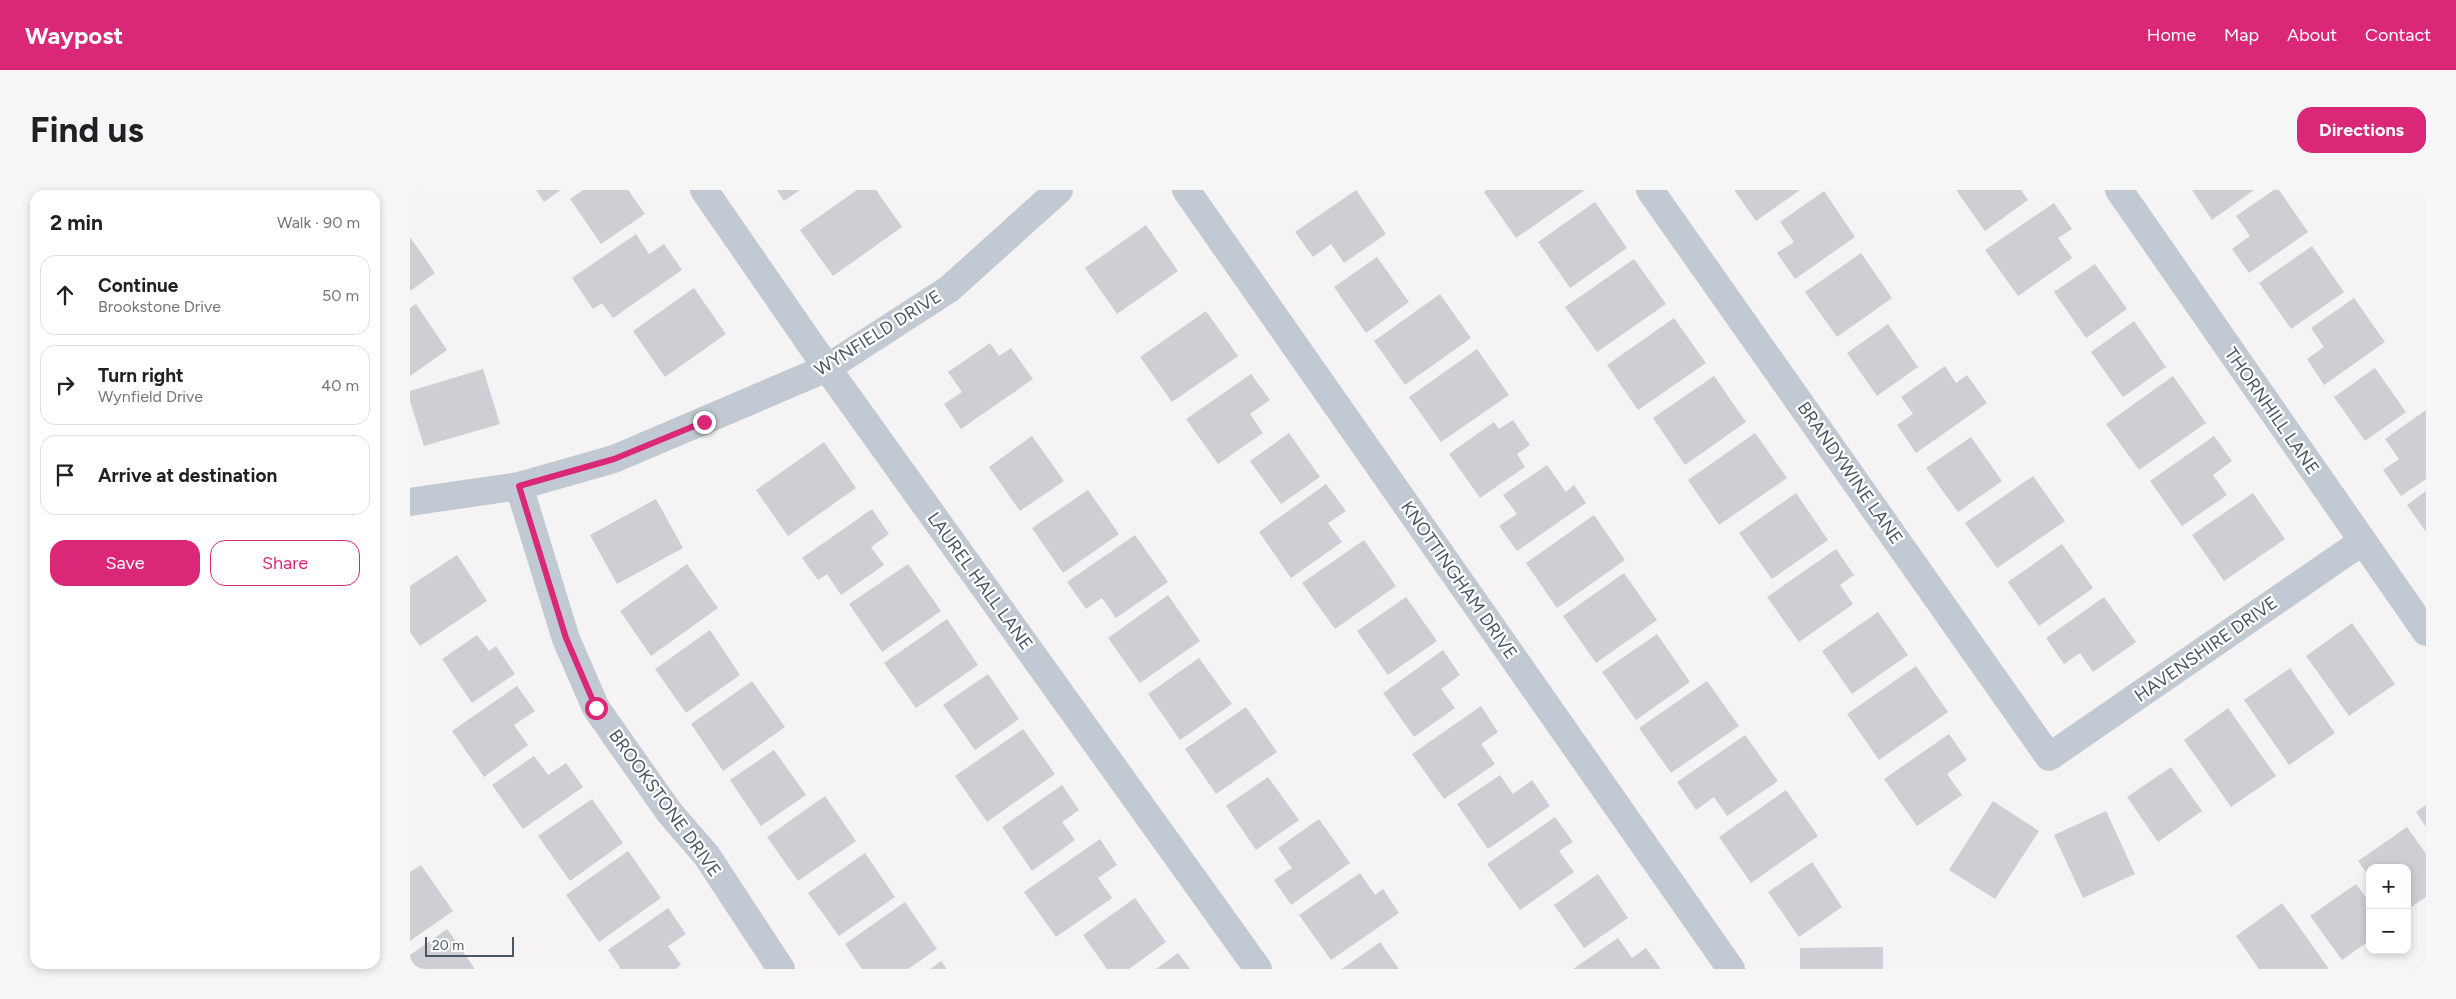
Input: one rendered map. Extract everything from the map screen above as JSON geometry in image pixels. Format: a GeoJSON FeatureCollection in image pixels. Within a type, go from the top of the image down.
{"type":"FeatureCollection","features":[{"type":"Feature","properties":{"kind":"street","name":"LAUREL HALL LANE"},"geometry":{"type":"LineString","coordinates":[[704,190],[828,368],[1258,969]]}},
{"type":"Feature","properties":{"kind":"street","name":"WYNFIELD DRIVE"},"geometry":{"type":"LineString","coordinates":[[410,502],[519,486],[614,459],[828,368],[949,289],[1059,190]]}},
{"type":"Feature","properties":{"kind":"street","name":"KNOTTINGHAM DRIVE"},"geometry":{"type":"LineString","coordinates":[[1186,190],[1731,969]]}},
{"type":"Feature","properties":{"kind":"street","name":"BRANDYWINE LANE"},"geometry":{"type":"LineString","coordinates":[[1650,190],[2049,757]]}},
{"type":"Feature","properties":{"kind":"street","name":"THORNHILL LANE"},"geometry":{"type":"LineString","coordinates":[[2119,190],[2426,632]]}},
{"type":"Feature","properties":{"kind":"street","name":"BROOKSTONE DRIVE"},"geometry":{"type":"LineString","coordinates":[[519,486],[566,638],[596,708],[669,812],[707,856],[781,969]]}},
{"type":"Feature","properties":{"kind":"street","name":"HAVENSHIRE DRIVE"},"geometry":{"type":"LineString","coordinates":[[2049,757],[2362,541]]}},
{"type":"Feature","properties":{"kind":"building"},"geometry":{"type":"Polygon","coordinates":[[[536,190],[561,190],[544,202],[536,190]]]}},
{"type":"Feature","properties":{"kind":"building"},"geometry":{"type":"Polygon","coordinates":[[[583,190],[628,190],[645,214],[601,244],[570,199],[583,190]]]}},
{"type":"Feature","properties":{"kind":"building"},"geometry":{"type":"Polygon","coordinates":[[[777,190],[800,190],[784,201],[777,190]]]}},
{"type":"Feature","properties":{"kind":"building"},"geometry":{"type":"Polygon","coordinates":[[[857,190],[876,190],[902,227],[833,276],[800,230],[857,190]]]}},
{"type":"Feature","properties":{"kind":"building"},"geometry":{"type":"Polygon","coordinates":[[[1356,190],[1386,234],[1344,263],[1331,244],[1313,257],[1295,232],[1356,190]]]}},
{"type":"Feature","properties":{"kind":"building"},"geometry":{"type":"Polygon","coordinates":[[[1487,190],[1585,190],[1516,238],[1484,192],[1487,190]]]}},
{"type":"Feature","properties":{"kind":"building"},"geometry":{"type":"Polygon","coordinates":[[[1734,190],[1800,190],[1756,221],[1734,190]]]}},
{"type":"Feature","properties":{"kind":"building"},"geometry":{"type":"Polygon","coordinates":[[[1956,190],[2021,190],[2028,200],[1985,231],[1956,190]]]}},
{"type":"Feature","properties":{"kind":"building"},"geometry":{"type":"Polygon","coordinates":[[[2192,190],[2254,190],[2212,220],[2192,190]]]}},
{"type":"Feature","properties":{"kind":"building"},"geometry":{"type":"Polygon","coordinates":[[[2274,190],[2279,190],[2308,232],[2249,273],[2232,249],[2250,236],[2236,216],[2274,190]]]}},
{"type":"Feature","properties":{"kind":"building"},"geometry":{"type":"Polygon","coordinates":[[[1824,191],[1855,237],[1795,279],[1777,253],[1794,242],[1780,222],[1824,191]]]}},
{"type":"Feature","properties":{"kind":"building"},"geometry":{"type":"Polygon","coordinates":[[[1595,202],[1627,248],[1570,288],[1538,242],[1595,202]]]}},
{"type":"Feature","properties":{"kind":"building"},"geometry":{"type":"Polygon","coordinates":[[[2054,203],[2072,229],[2058,238],[2072,258],[2018,296],[1985,250],[2054,203]]]}},
{"type":"Feature","properties":{"kind":"building"},"geometry":{"type":"Polygon","coordinates":[[[1146,225],[1178,271],[1117,314],[1085,268],[1146,225]]]}},
{"type":"Feature","properties":{"kind":"building"},"geometry":{"type":"Polygon","coordinates":[[[636,234],[649,254],[664,244],[682,270],[613,318],[602,303],[593,309],[572,278],[636,234]]]}},
{"type":"Feature","properties":{"kind":"building"},"geometry":{"type":"Polygon","coordinates":[[[410,237],[435,273],[410,291],[410,237]]]}},
{"type":"Feature","properties":{"kind":"building"},"geometry":{"type":"Polygon","coordinates":[[[2312,246],[2344,292],[2291,329],[2259,283],[2312,246]]]}},
{"type":"Feature","properties":{"kind":"building"},"geometry":{"type":"Polygon","coordinates":[[[1861,253],[1892,298],[1837,337],[1805,292],[1861,253]]]}},
{"type":"Feature","properties":{"kind":"building"},"geometry":{"type":"Polygon","coordinates":[[[1377,257],[1409,302],[1366,333],[1334,287],[1377,257]]]}},
{"type":"Feature","properties":{"kind":"building"},"geometry":{"type":"Polygon","coordinates":[[[1634,259],[1666,304],[1597,352],[1565,307],[1634,259]]]}},
{"type":"Feature","properties":{"kind":"building"},"geometry":{"type":"Polygon","coordinates":[[[2095,264],[2127,309],[2086,338],[2054,292],[2095,264]]]}},
{"type":"Feature","properties":{"kind":"building"},"geometry":{"type":"Polygon","coordinates":[[[694,288],[726,334],[665,377],[633,331],[694,288]]]}},
{"type":"Feature","properties":{"kind":"building"},"geometry":{"type":"Polygon","coordinates":[[[1440,294],[1471,338],[1405,385],[1374,341],[1440,294]]]}},
{"type":"Feature","properties":{"kind":"building"},"geometry":{"type":"Polygon","coordinates":[[[2354,298],[2385,342],[2324,385],[2307,359],[2324,347],[2311,328],[2354,298]]]}},
{"type":"Feature","properties":{"kind":"building"},"geometry":{"type":"Polygon","coordinates":[[[416,304],[447,350],[410,376],[410,308],[416,304]]]}},
{"type":"Feature","properties":{"kind":"building"},"geometry":{"type":"Polygon","coordinates":[[[1206,311],[1238,356],[1172,402],[1140,357],[1206,311]]]}},
{"type":"Feature","properties":{"kind":"building"},"geometry":{"type":"Polygon","coordinates":[[[1674,318],[1706,363],[1638,410],[1607,365],[1674,318]]]}},
{"type":"Feature","properties":{"kind":"building"},"geometry":{"type":"Polygon","coordinates":[[[2134,321],[2166,367],[2123,397],[2091,352],[2134,321]]]}},
{"type":"Feature","properties":{"kind":"building"},"geometry":{"type":"Polygon","coordinates":[[[1888,324],[1918,367],[1877,396],[1847,353],[1888,324]]]}},
{"type":"Feature","properties":{"kind":"building"},"geometry":{"type":"Polygon","coordinates":[[[990,343],[999,356],[1011,348],[1033,379],[961,429],[944,404],[962,392],[948,372],[990,343]]]}},
{"type":"Feature","properties":{"kind":"building"},"geometry":{"type":"Polygon","coordinates":[[[1477,349],[1509,395],[1441,442],[1409,397],[1477,349]]]}},
{"type":"Feature","properties":{"kind":"building"},"geometry":{"type":"Polygon","coordinates":[[[1945,366],[1956,383],[1967,375],[1987,403],[1916,453],[1897,425],[1913,414],[1901,397],[1945,366]]]}},
{"type":"Feature","properties":{"kind":"building"},"geometry":{"type":"Polygon","coordinates":[[[2375,368],[2406,412],[2365,441],[2334,397],[2375,368]]]}},
{"type":"Feature","properties":{"kind":"building"},"geometry":{"type":"Polygon","coordinates":[[[483,369],[500,424],[424,446],[410,401],[410,391],[483,369]]]}},
{"type":"Feature","properties":{"kind":"building"},"geometry":{"type":"Polygon","coordinates":[[[1251,374],[1270,400],[1250,414],[1263,433],[1218,464],[1186,419],[1251,374]]]}},
{"type":"Feature","properties":{"kind":"building"},"geometry":{"type":"Polygon","coordinates":[[[1714,376],[1746,422],[1685,465],[1653,418],[1714,376]]]}},
{"type":"Feature","properties":{"kind":"building"},"geometry":{"type":"Polygon","coordinates":[[[2173,376],[2206,423],[2139,470],[2106,424],[2173,376]]]}},
{"type":"Feature","properties":{"kind":"building"},"geometry":{"type":"Polygon","coordinates":[[[2426,410],[2426,479],[2401,496],[2383,470],[2399,459],[2385,439],[2426,410]]]}},
{"type":"Feature","properties":{"kind":"building"},"geometry":{"type":"Polygon","coordinates":[[[1513,420],[1530,445],[1517,454],[1525,467],[1480,498],[1449,454],[1494,422],[1499,429],[1513,420]]]}},
{"type":"Feature","properties":{"kind":"building"},"geometry":{"type":"Polygon","coordinates":[[[1289,433],[1320,477],[1281,504],[1250,461],[1289,433]]]}},
{"type":"Feature","properties":{"kind":"building"},"geometry":{"type":"Polygon","coordinates":[[[1755,433],[1787,478],[1719,525],[1688,480],[1755,433]]]}},
{"type":"Feature","properties":{"kind":"building"},"geometry":{"type":"Polygon","coordinates":[[[1032,436],[1064,481],[1020,511],[989,467],[1032,436]]]}},
{"type":"Feature","properties":{"kind":"building"},"geometry":{"type":"Polygon","coordinates":[[[2214,436],[2232,461],[2213,475],[2227,495],[2182,526],[2150,481],[2214,436]]]}},
{"type":"Feature","properties":{"kind":"building"},"geometry":{"type":"Polygon","coordinates":[[[1971,437],[2002,481],[1958,512],[1926,468],[1971,437]]]}},
{"type":"Feature","properties":{"kind":"building"},"geometry":{"type":"Polygon","coordinates":[[[824,442],[856,488],[788,536],[756,490],[824,442]]]}},
{"type":"Feature","properties":{"kind":"building"},"geometry":{"type":"Polygon","coordinates":[[[1547,465],[1566,492],[1574,485],[1586,503],[1517,551],[1499,526],[1517,514],[1503,495],[1547,465]]]}},
{"type":"Feature","properties":{"kind":"building"},"geometry":{"type":"Polygon","coordinates":[[[2033,476],[2065,521],[1997,568],[1965,523],[2033,476]]]}},
{"type":"Feature","properties":{"kind":"building"},"geometry":{"type":"Polygon","coordinates":[[[1326,484],[1346,511],[1328,523],[1342,542],[1291,578],[1259,532],[1326,484]]]}},
{"type":"Feature","properties":{"kind":"building"},"geometry":{"type":"Polygon","coordinates":[[[1088,490],[1119,534],[1063,573],[1032,528],[1088,490]]]}},
{"type":"Feature","properties":{"kind":"building"},"geometry":{"type":"Polygon","coordinates":[[[2426,491],[2426,532],[2407,505],[2426,491]]]}},
{"type":"Feature","properties":{"kind":"building"},"geometry":{"type":"Polygon","coordinates":[[[1796,493],[1828,540],[1772,579],[1739,533],[1796,493]]]}},
{"type":"Feature","properties":{"kind":"building"},"geometry":{"type":"Polygon","coordinates":[[[2253,493],[2285,539],[2224,581],[2192,535],[2253,493]]]}},
{"type":"Feature","properties":{"kind":"building"},"geometry":{"type":"Polygon","coordinates":[[[656,499],[683,548],[617,584],[590,535],[656,499]]]}},
{"type":"Feature","properties":{"kind":"building"},"geometry":{"type":"Polygon","coordinates":[[[872,509],[889,534],[871,547],[884,565],[841,595],[827,574],[818,580],[802,558],[872,509]]]}},
{"type":"Feature","properties":{"kind":"building"},"geometry":{"type":"Polygon","coordinates":[[[1594,515],[1625,560],[1557,608],[1526,563],[1594,515]]]}},
{"type":"Feature","properties":{"kind":"building"},"geometry":{"type":"Polygon","coordinates":[[[1135,535],[1168,582],[1116,618],[1102,598],[1086,609],[1067,582],[1135,535]]]}},
{"type":"Feature","properties":{"kind":"building"},"geometry":{"type":"Polygon","coordinates":[[[1364,540],[1396,586],[1335,629],[1302,583],[1364,540]]]}},
{"type":"Feature","properties":{"kind":"building"},"geometry":{"type":"Polygon","coordinates":[[[2062,544],[2093,588],[2039,626],[2008,582],[2062,544]]]}},
{"type":"Feature","properties":{"kind":"building"},"geometry":{"type":"Polygon","coordinates":[[[1836,549],[1854,575],[1840,585],[1853,604],[1799,642],[1767,597],[1836,549]]]}},
{"type":"Feature","properties":{"kind":"building"},"geometry":{"type":"Polygon","coordinates":[[[457,555],[487,601],[420,646],[410,632],[410,586],[457,555]]]}},
{"type":"Feature","properties":{"kind":"building"},"geometry":{"type":"Polygon","coordinates":[[[687,564],[718,608],[651,656],[620,611],[687,564]]]}},
{"type":"Feature","properties":{"kind":"building"},"geometry":{"type":"Polygon","coordinates":[[[908,564],[941,611],[882,652],[849,604],[908,564]]]}},
{"type":"Feature","properties":{"kind":"building"},"geometry":{"type":"Polygon","coordinates":[[[1624,573],[1657,620],[1596,663],[1563,616],[1624,573]]]}},
{"type":"Feature","properties":{"kind":"building"},"geometry":{"type":"Polygon","coordinates":[[[1168,595],[1200,641],[1140,683],[1108,638],[1168,595]]]}},
{"type":"Feature","properties":{"kind":"building"},"geometry":{"type":"Polygon","coordinates":[[[1406,597],[1437,641],[1388,675],[1357,631],[1406,597]]]}},
{"type":"Feature","properties":{"kind":"building"},"geometry":{"type":"Polygon","coordinates":[[[2104,597],[2136,642],[2093,672],[2080,653],[2064,664],[2046,638],[2104,597]]]}},
{"type":"Feature","properties":{"kind":"building"},"geometry":{"type":"Polygon","coordinates":[[[1878,612],[1908,655],[1852,694],[1822,651],[1878,612]]]}},
{"type":"Feature","properties":{"kind":"building"},"geometry":{"type":"Polygon","coordinates":[[[947,619],[978,665],[916,708],[884,663],[947,619]]]}},
{"type":"Feature","properties":{"kind":"building"},"geometry":{"type":"Polygon","coordinates":[[[2352,623],[2395,684],[2349,716],[2306,656],[2352,623]]]}},
{"type":"Feature","properties":{"kind":"building"},"geometry":{"type":"Polygon","coordinates":[[[710,630],[740,675],[686,713],[655,669],[710,630]]]}},
{"type":"Feature","properties":{"kind":"building"},"geometry":{"type":"Polygon","coordinates":[[[1657,634],[1690,682],[1636,720],[1602,672],[1657,634]]]}},
{"type":"Feature","properties":{"kind":"building"},"geometry":{"type":"Polygon","coordinates":[[[477,635],[489,651],[496,646],[515,674],[472,703],[442,659],[477,635]]]}},
{"type":"Feature","properties":{"kind":"building"},"geometry":{"type":"Polygon","coordinates":[[[1443,650],[1460,675],[1441,689],[1455,708],[1414,737],[1383,693],[1443,650]]]}},
{"type":"Feature","properties":{"kind":"building"},"geometry":{"type":"Polygon","coordinates":[[[1199,658],[1232,704],[1180,740],[1148,694],[1199,658]]]}},
{"type":"Feature","properties":{"kind":"building"},"geometry":{"type":"Polygon","coordinates":[[[1916,666],[1948,712],[1879,760],[1847,714],[1916,666]]]}},
{"type":"Feature","properties":{"kind":"building"},"geometry":{"type":"Polygon","coordinates":[[[2290,668],[2335,733],[2289,765],[2244,700],[2290,668]]]}},
{"type":"Feature","properties":{"kind":"building"},"geometry":{"type":"Polygon","coordinates":[[[988,674],[1019,719],[975,750],[943,705],[988,674]]]}},
{"type":"Feature","properties":{"kind":"building"},"geometry":{"type":"Polygon","coordinates":[[[752,681],[785,727],[723,771],[691,724],[752,681]]]}},
{"type":"Feature","properties":{"kind":"building"},"geometry":{"type":"Polygon","coordinates":[[[1707,681],[1739,726],[1671,773],[1639,728],[1707,681]]]}},
{"type":"Feature","properties":{"kind":"building"},"geometry":{"type":"Polygon","coordinates":[[[517,686],[535,711],[514,725],[528,745],[484,777],[452,731],[517,686]]]}},
{"type":"Feature","properties":{"kind":"building"},"geometry":{"type":"Polygon","coordinates":[[[1481,706],[1498,732],[1481,744],[1495,764],[1444,799],[1412,754],[1481,706]]]}},
{"type":"Feature","properties":{"kind":"building"},"geometry":{"type":"Polygon","coordinates":[[[1246,707],[1277,752],[1216,794],[1185,749],[1246,707]]]}},
{"type":"Feature","properties":{"kind":"building"},"geometry":{"type":"Polygon","coordinates":[[[2228,708],[2276,776],[2231,807],[2184,740],[2228,708]]]}},
{"type":"Feature","properties":{"kind":"building"},"geometry":{"type":"Polygon","coordinates":[[[1023,729],[1055,774],[987,822],[955,776],[1023,729]]]}},
{"type":"Feature","properties":{"kind":"building"},"geometry":{"type":"Polygon","coordinates":[[[1949,734],[1967,760],[1947,774],[1962,795],[1917,826],[1884,779],[1949,734]]]}},
{"type":"Feature","properties":{"kind":"building"},"geometry":{"type":"Polygon","coordinates":[[[1745,735],[1778,781],[1727,816],[1714,797],[1696,810],[1677,782],[1745,735]]]}},
{"type":"Feature","properties":{"kind":"building"},"geometry":{"type":"Polygon","coordinates":[[[774,750],[806,795],[761,826],[730,780],[774,750]]]}},
{"type":"Feature","properties":{"kind":"building"},"geometry":{"type":"Polygon","coordinates":[[[534,756],[548,775],[566,763],[583,787],[523,829],[492,785],[534,756]]]}},
{"type":"Feature","properties":{"kind":"building"},"geometry":{"type":"Polygon","coordinates":[[[2171,767],[2202,811],[2158,842],[2127,797],[2171,767]]]}},
{"type":"Feature","properties":{"kind":"building"},"geometry":{"type":"Polygon","coordinates":[[[1500,775],[1513,794],[1532,780],[1550,806],[1488,849],[1457,804],[1500,775]]]}},
{"type":"Feature","properties":{"kind":"building"},"geometry":{"type":"Polygon","coordinates":[[[1268,777],[1299,820],[1256,850],[1226,806],[1268,777]]]}},
{"type":"Feature","properties":{"kind":"building"},"geometry":{"type":"Polygon","coordinates":[[[1062,785],[1079,810],[1062,822],[1075,840],[1032,871],[1002,827],[1062,785]]]}},
{"type":"Feature","properties":{"kind":"building"},"geometry":{"type":"Polygon","coordinates":[[[1786,790],[1818,836],[1751,883],[1719,837],[1786,790]]]}},
{"type":"Feature","properties":{"kind":"building"},"geometry":{"type":"Polygon","coordinates":[[[825,796],[856,841],[798,881],[767,837],[825,796]]]}},
{"type":"Feature","properties":{"kind":"building"},"geometry":{"type":"Polygon","coordinates":[[[592,799],[623,843],[570,881],[538,836],[592,799]]]}},
{"type":"Feature","properties":{"kind":"building"},"geometry":{"type":"Polygon","coordinates":[[[1993,801],[2039,831],[1995,899],[1949,870],[1993,801]]]}},
{"type":"Feature","properties":{"kind":"building"},"geometry":{"type":"Polygon","coordinates":[[[2426,805],[2426,827],[2416,812],[2426,805]]]}},
{"type":"Feature","properties":{"kind":"building"},"geometry":{"type":"Polygon","coordinates":[[[2106,811],[2135,874],[2083,898],[2054,835],[2106,811]]]}},
{"type":"Feature","properties":{"kind":"building"},"geometry":{"type":"Polygon","coordinates":[[[1555,817],[1573,842],[1559,851],[1574,872],[1520,910],[1487,864],[1555,817]]]}},
{"type":"Feature","properties":{"kind":"building"},"geometry":{"type":"Polygon","coordinates":[[[1319,819],[1350,863],[1291,905],[1274,880],[1292,868],[1278,848],[1319,819]]]}},
{"type":"Feature","properties":{"kind":"building"},"geometry":{"type":"Polygon","coordinates":[[[2407,827],[2426,854],[2426,897],[2411,907],[2411,864],[2366,864],[2366,872],[2358,861],[2407,827]]]}},
{"type":"Feature","properties":{"kind":"building"},"geometry":{"type":"Polygon","coordinates":[[[1100,839],[1117,865],[1098,878],[1112,898],[1056,937],[1024,892],[1100,839]]]}},
{"type":"Feature","properties":{"kind":"building"},"geometry":{"type":"Polygon","coordinates":[[[628,851],[661,898],[599,942],[566,895],[628,851]]]}},
{"type":"Feature","properties":{"kind":"building"},"geometry":{"type":"Polygon","coordinates":[[[865,853],[895,897],[839,936],[808,893],[865,853]]]}},
{"type":"Feature","properties":{"kind":"building"},"geometry":{"type":"Polygon","coordinates":[[[1812,862],[1842,907],[1799,937],[1768,892],[1812,862]]]}},
{"type":"Feature","properties":{"kind":"building"},"geometry":{"type":"Polygon","coordinates":[[[421,865],[453,911],[410,941],[410,872],[421,865]]]}},
{"type":"Feature","properties":{"kind":"building"},"geometry":{"type":"Polygon","coordinates":[[[1360,873],[1375,895],[1383,889],[1399,913],[1331,960],[1299,915],[1360,873]]]}},
{"type":"Feature","properties":{"kind":"building"},"geometry":{"type":"Polygon","coordinates":[[[1598,874],[1628,918],[1584,948],[1554,905],[1598,874]]]}},
{"type":"Feature","properties":{"kind":"building"},"geometry":{"type":"Polygon","coordinates":[[[2356,884],[2366,898],[2366,943],[2342,960],[2310,916],[2356,884]]]}},
{"type":"Feature","properties":{"kind":"building"},"geometry":{"type":"Polygon","coordinates":[[[1135,898],[1166,942],[1129,969],[1107,969],[1083,935],[1135,898]]]}},
{"type":"Feature","properties":{"kind":"building"},"geometry":{"type":"Polygon","coordinates":[[[905,902],[937,949],[908,969],[862,969],[845,944],[905,902]]]}},
{"type":"Feature","properties":{"kind":"building"},"geometry":{"type":"Polygon","coordinates":[[[2282,903],[2329,969],[2259,969],[2236,936],[2282,903]]]}},
{"type":"Feature","properties":{"kind":"building"},"geometry":{"type":"Polygon","coordinates":[[[668,908],[686,934],[668,946],[681,965],[676,969],[621,969],[608,950],[668,908]]]}},
{"type":"Feature","properties":{"kind":"building"},"geometry":{"type":"Polygon","coordinates":[[[447,929],[475,969],[410,969],[410,955],[447,929]]]}},
{"type":"Feature","properties":{"kind":"building"},"geometry":{"type":"Polygon","coordinates":[[[1618,938],[1632,958],[1646,948],[1661,969],[1573,969],[1618,938]]]}},
{"type":"Feature","properties":{"kind":"building"},"geometry":{"type":"Polygon","coordinates":[[[1380,942],[1399,969],[1342,969],[1380,942]]]}},
{"type":"Feature","properties":{"kind":"building"},"geometry":{"type":"Polygon","coordinates":[[[1883,947],[1883,969],[1800,969],[1800,948],[1883,947]]]}},
{"type":"Feature","properties":{"kind":"building"},"geometry":{"type":"Polygon","coordinates":[[[1178,953],[1190,969],[1156,969],[1178,953]]]}},
{"type":"Feature","properties":{"kind":"building"},"geometry":{"type":"Polygon","coordinates":[[[941,961],[947,969],[930,969],[941,961]]]}},
{"type":"Feature","properties":{"kind":"route"},"geometry":{"type":"LineString","coordinates":[[596,708],[566,638],[519,486],[614,459],[704,422]]}}]}
